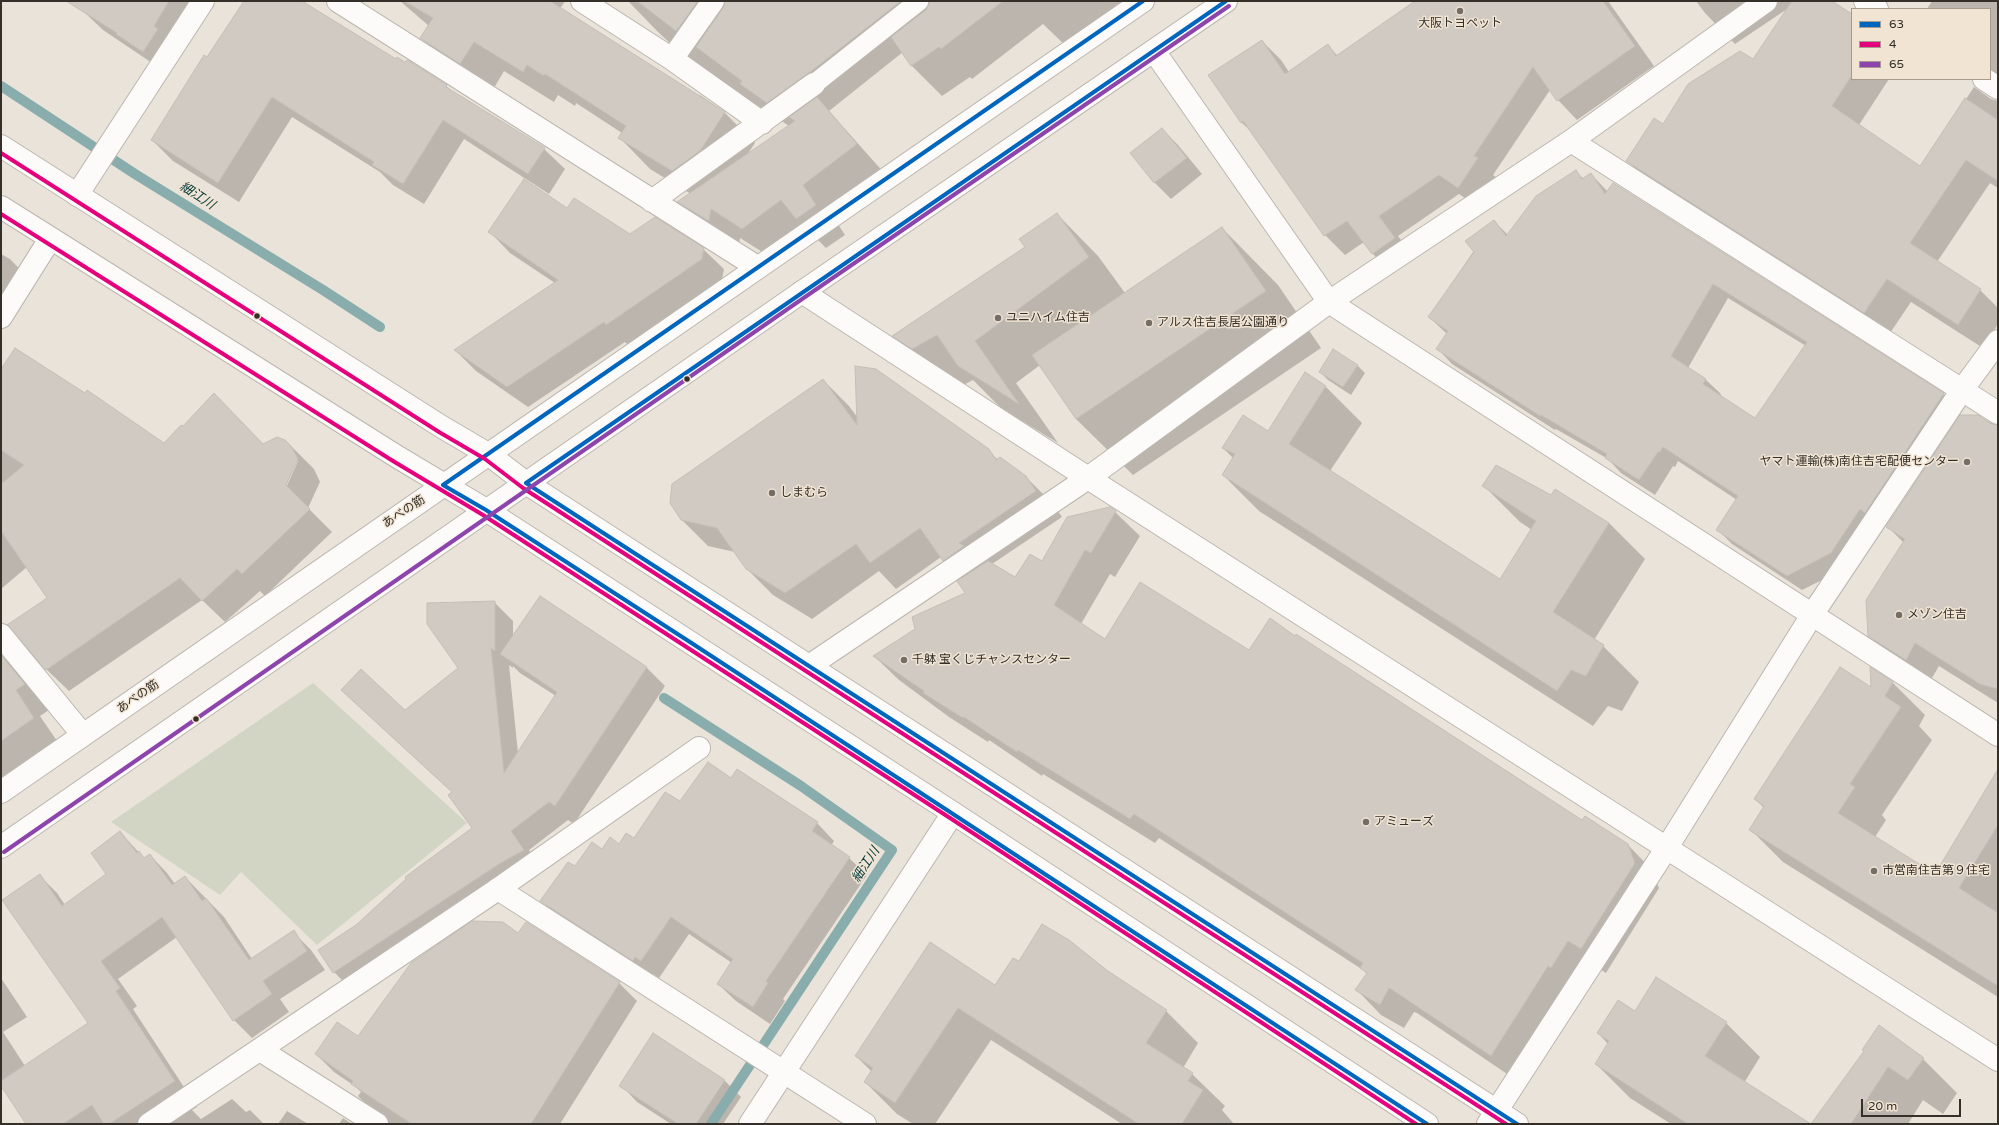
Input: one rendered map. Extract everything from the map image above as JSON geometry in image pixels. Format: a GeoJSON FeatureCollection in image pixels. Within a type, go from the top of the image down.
{"type":"FeatureCollection","features":[{"type":"Feature","properties":{"kind":"main road"},"geometry":{"type":"LineString","coordinates":[[77,195],[117,136],[203,1]]}},
{"type":"Feature","properties":{"kind":"main road"},"geometry":{"type":"LineString","coordinates":[[338,1],[757,267]]}},
{"type":"Feature","properties":{"kind":"main road"},"geometry":{"type":"LineString","coordinates":[[582,1],[672,59],[762,123]]}},
{"type":"Feature","properties":{"kind":"main road"},"geometry":{"type":"LineString","coordinates":[[672,59],[713,1]]}},
{"type":"Feature","properties":{"kind":"main road","name":"あべの筋"},"geometry":{"type":"LineString","coordinates":[[1,792],[1143,1]]}},
{"type":"Feature","properties":{"kind":"main road"},"geometry":{"type":"LineString","coordinates":[[1,847],[486,510],[1226,1]]}},
{"type":"Feature","properties":{"kind":"main road"},"geometry":{"type":"LineString","coordinates":[[809,666],[1088,478],[1329,302],[1570,141],[1766,1]]}},
{"type":"Feature","properties":{"kind":"main road"},"geometry":{"type":"LineString","coordinates":[[1864,1],[1875,8]]}},
{"type":"Feature","properties":{"kind":"main road"},"geometry":{"type":"LineString","coordinates":[[1154,51],[1329,302],[1998,735]]}},
{"type":"Feature","properties":{"kind":"main road"},"geometry":{"type":"LineString","coordinates":[[1986,80],[1998,88]]}},
{"type":"Feature","properties":{"kind":"main road"},"geometry":{"type":"LineString","coordinates":[[652,201],[814,84]]}},
{"type":"Feature","properties":{"kind":"main road"},"geometry":{"type":"LineString","coordinates":[[1570,141],[1998,413]]}},
{"type":"Feature","properties":{"kind":"main road"},"geometry":{"type":"LineString","coordinates":[[1,146],[442,427],[488,454],[526,483],[809,666],[1492,1117],[1517,1124]]}},
{"type":"Feature","properties":{"kind":"main road"},"geometry":{"type":"LineString","coordinates":[[1,207],[443,485],[486,510],[953,813],[1427,1124]]}},
{"type":"Feature","properties":{"kind":"main road"},"geometry":{"type":"LineString","coordinates":[[1,317],[50,239]]}},
{"type":"Feature","properties":{"kind":"main road"},"geometry":{"type":"LineString","coordinates":[[802,292],[1088,478],[1998,1060]]}},
{"type":"Feature","properties":{"kind":"main road"},"geometry":{"type":"LineString","coordinates":[[1492,1117],[1666,848],[1812,615],[1962,390],[1998,341]]}},
{"type":"Feature","properties":{"kind":"main road"},"geometry":{"type":"LineString","coordinates":[[1,635],[83,735]]}},
{"type":"Feature","properties":{"kind":"main road"},"geometry":{"type":"LineString","coordinates":[[149,1124],[498,889],[700,748]]}},
{"type":"Feature","properties":{"kind":"main road"},"geometry":{"type":"LineString","coordinates":[[750,1124],[953,813]]}},
{"type":"Feature","properties":{"kind":"main road"},"geometry":{"type":"LineString","coordinates":[[498,889],[865,1124]]}},
{"type":"Feature","properties":{"kind":"main road"},"geometry":{"type":"LineString","coordinates":[[260,1050],[377,1124]]}},
{"type":"Feature","properties":{"kind":"lane"},"geometry":{"type":"LineString","coordinates":[[814,84],[919,1]]}},
{"type":"Feature","properties":{"kind":"green space"},"geometry":{"type":"Polygon","coordinates":[[[313,683],[467,823],[317,945],[241,872],[220,895],[111,822],[313,683]]]}},
{"type":"Feature","properties":{"kind":"building"},"geometry":{"type":"Polygon","coordinates":[[[66,1],[169,1],[154,26],[158,29],[143,52],[116,34],[117,33],[66,1]]]}},
{"type":"Feature","properties":{"kind":"building"},"geometry":{"type":"Polygon","coordinates":[[[244,1],[302,1],[396,59],[397,57],[405,62],[407,60],[447,85],[446,87],[545,148],[528,174],[443,120],[403,184],[372,165],[374,162],[272,97],[218,183],[151,140],[204,55],[207,57],[244,1]]]}},
{"type":"Feature","properties":{"kind":"building"},"geometry":{"type":"Polygon","coordinates":[[[404,1],[550,1],[725,112],[700,151],[672,171],[618,138],[626,126],[545,74],[544,76],[527,65],[523,72],[474,42],[460,64],[420,38],[433,18],[404,1]]]}},
{"type":"Feature","properties":{"kind":"building"},"geometry":{"type":"Polygon","coordinates":[[[637,1],[698,1],[676,31],[637,1]]]}},
{"type":"Feature","properties":{"kind":"building"},"geometry":{"type":"Polygon","coordinates":[[[725,1],[901,1],[810,72],[767,103],[740,84],[742,81],[696,47],[723,8],[725,1]]]}},
{"type":"Feature","properties":{"kind":"building"},"geometry":{"type":"Polygon","coordinates":[[[930,1],[1003,1],[941,49],[939,47],[911,66],[891,37],[926,10],[930,1]]]}},
{"type":"Feature","properties":{"kind":"building"},"geometry":{"type":"Polygon","coordinates":[[[1415,1],[1603,1],[1635,46],[1557,101],[1533,67],[1474,156],[1478,158],[1458,188],[1439,175],[1379,216],[1395,238],[1372,254],[1347,221],[1324,236],[1243,121],[1241,123],[1208,75],[1262,40],[1285,74],[1328,44],[1336,56],[1415,1]]]}},
{"type":"Feature","properties":{"kind":"building"},"geometry":{"type":"Polygon","coordinates":[[[1792,1],[1832,1],[1851,13],[1851,77],[1832,106],[1920,166],[1965,98],[1998,120],[1998,181],[1966,160],[1910,243],[1981,289],[1958,325],[1887,279],[1864,313],[1626,161],[1654,118],[1663,124],[1688,84],[1740,51],[1753,59],[1792,1]]]}},
{"type":"Feature","properties":{"kind":"building"},"geometry":{"type":"Polygon","coordinates":[[[817,97],[857,144],[803,185],[816,205],[796,219],[781,200],[742,229],[711,209],[709,221],[677,202],[795,121],[789,117],[817,97]]]}},
{"type":"Feature","properties":{"kind":"building"},"geometry":{"type":"Polygon","coordinates":[[[1162,128],[1187,158],[1154,183],[1130,153],[1162,128]]]}},
{"type":"Feature","properties":{"kind":"building"},"geometry":{"type":"Polygon","coordinates":[[[1576,170],[1582,179],[1591,173],[1605,194],[1613,183],[1944,393],[1865,513],[1860,509],[1831,553],[1787,576],[1716,530],[1738,496],[1663,447],[1639,480],[1605,458],[1607,454],[1541,415],[1540,416],[1436,349],[1448,331],[1428,317],[1474,252],[1465,241],[1494,220],[1506,236],[1536,196],[1576,170]],[[1713,284],[1671,356],[1706,379],[1703,384],[1755,418],[1807,342],[1713,284]]]}},
{"type":"Feature","properties":{"kind":"building"},"geometry":{"type":"Polygon","coordinates":[[[524,179],[567,208],[574,198],[630,234],[655,217],[704,248],[702,259],[606,325],[604,322],[507,387],[454,350],[558,280],[488,232],[524,179]]]}},
{"type":"Feature","properties":{"kind":"building","name":"ユニハイム住吉"},"geometry":{"type":"Polygon","coordinates":[[[1057,213],[1089,257],[975,341],[1019,404],[958,366],[937,335],[912,349],[892,336],[1025,247],[1019,239],[1057,213]]]}},
{"type":"Feature","properties":{"kind":"building","name":"アルス住吉長居公園通り"},"geometry":{"type":"Polygon","coordinates":[[[1222,227],[1266,291],[1076,419],[1032,355],[1222,227]]]}},
{"type":"Feature","properties":{"kind":"building"},"geometry":{"type":"Polygon","coordinates":[[[15,348],[85,393],[87,390],[164,443],[181,425],[183,426],[214,393],[263,444],[277,437],[285,440],[291,446],[298,459],[286,485],[310,509],[242,574],[237,569],[202,601],[180,578],[46,670],[7,625],[47,598],[1,531],[1,484],[24,465],[1,450],[1,369],[15,348]]]}},
{"type":"Feature","properties":{"kind":"building"},"geometry":{"type":"Polygon","coordinates":[[[1333,349],[1358,365],[1343,387],[1319,372],[1333,349]]]}},
{"type":"Feature","properties":{"kind":"building"},"geometry":{"type":"Polygon","coordinates":[[[855,366],[876,369],[989,449],[996,460],[1000,457],[1026,476],[1036,491],[959,543],[964,546],[943,561],[920,528],[870,563],[856,544],[785,593],[746,569],[717,528],[681,520],[670,503],[672,484],[823,379],[857,425],[855,366]]]}},
{"type":"Feature","properties":{"kind":"building"},"geometry":{"type":"Polygon","coordinates":[[[1305,372],[1326,386],[1289,444],[1500,579],[1536,521],[1482,486],[1496,465],[1551,495],[1555,489],[1609,523],[1553,612],[1604,645],[1586,676],[1571,670],[1557,691],[1222,475],[1235,454],[1222,448],[1243,415],[1268,431],[1305,372]]]}},
{"type":"Feature","properties":{"kind":"building"},"geometry":{"type":"Polygon","coordinates":[[[1960,415],[1978,415],[1991,424],[1998,425],[1998,689],[1980,684],[1915,643],[1906,660],[1868,636],[1866,600],[1905,539],[1886,527],[1960,415]]]}},
{"type":"Feature","properties":{"kind":"building"},"geometry":{"type":"Polygon","coordinates":[[[1110,507],[1116,511],[1091,553],[1085,550],[1054,605],[1105,639],[1140,582],[1249,650],[1270,618],[1295,636],[1296,634],[1582,820],[1585,816],[1628,844],[1635,863],[1581,949],[1568,941],[1551,968],[1548,966],[1491,1056],[1389,988],[1380,1005],[1355,990],[1367,973],[1360,968],[1363,963],[1134,814],[1130,819],[1018,750],[1017,752],[964,717],[963,718],[923,693],[924,691],[873,656],[915,629],[912,617],[965,593],[957,581],[988,561],[1015,577],[1030,554],[1042,561],[1067,517],[1110,507]]]}},
{"type":"Feature","properties":{"kind":"building"},"geometry":{"type":"Polygon","coordinates":[[[540,596],[647,667],[555,806],[549,802],[511,831],[524,850],[499,864],[333,973],[318,950],[356,925],[406,879],[405,877],[472,828],[448,795],[452,792],[341,690],[361,669],[405,710],[458,668],[427,624],[427,603],[495,601],[495,651],[491,648],[504,773],[557,692],[500,654],[540,596]]]}},
{"type":"Feature","properties":{"kind":"building"},"geometry":{"type":"Polygon","coordinates":[[[1,655],[25,684],[16,690],[34,718],[1,741],[1,655]]]}},
{"type":"Feature","properties":{"kind":"building"},"geometry":{"type":"Polygon","coordinates":[[[1840,667],[1871,687],[1870,667],[1893,682],[1885,696],[1901,707],[1850,784],[1855,787],[1838,813],[1935,874],[1998,769],[1998,825],[1959,888],[1998,913],[1998,986],[1749,830],[1764,806],[1754,799],[1840,667]]]}},
{"type":"Feature","properties":{"kind":"building"},"geometry":{"type":"Polygon","coordinates":[[[708,762],[731,778],[737,769],[818,822],[812,831],[850,857],[766,981],[768,983],[753,1007],[717,984],[733,959],[671,917],[641,961],[635,957],[633,961],[540,901],[568,862],[575,866],[592,842],[602,849],[610,837],[619,844],[626,833],[634,838],[665,792],[680,801],[708,762]]]}},
{"type":"Feature","properties":{"kind":"building"},"geometry":{"type":"Polygon","coordinates":[[[120,831],[137,853],[139,851],[144,858],[150,854],[172,885],[185,876],[202,901],[206,898],[249,960],[294,930],[307,951],[263,981],[272,994],[233,1021],[162,917],[101,961],[120,988],[116,991],[175,1081],[109,1124],[104,1124],[92,1105],[63,1124],[26,1124],[1,1086],[1,1081],[88,1023],[2,900],[40,874],[62,906],[106,874],[91,853],[120,831]]]}},
{"type":"Feature","properties":{"kind":"building"},"geometry":{"type":"Polygon","coordinates":[[[472,921],[503,922],[518,933],[526,922],[620,982],[531,1124],[412,1124],[351,1084],[353,1081],[315,1054],[337,1022],[358,1036],[411,963],[472,921]]]}},
{"type":"Feature","properties":{"kind":"building"},"geometry":{"type":"Polygon","coordinates":[[[1042,924],[1069,940],[1108,971],[1167,1010],[1146,1043],[1193,1073],[1188,1081],[1203,1090],[1182,1124],[1139,1124],[958,1008],[895,1103],[864,1082],[873,1068],[855,1056],[930,942],[995,985],[1013,958],[1019,961],[1042,924]]]}},
{"type":"Feature","properties":{"kind":"building"},"geometry":{"type":"Polygon","coordinates":[[[1656,977],[1727,1022],[1705,1056],[1811,1124],[1688,1124],[1595,1064],[1609,1041],[1597,1033],[1618,1000],[1635,1011],[1656,977]]]}},
{"type":"Feature","properties":{"kind":"building"},"geometry":{"type":"Polygon","coordinates":[[[1879,1025],[1924,1058],[1908,1080],[1888,1067],[1851,1124],[1811,1124],[1864,1051],[1862,1050],[1879,1025]]]}},
{"type":"Feature","properties":{"kind":"building"},"geometry":{"type":"Polygon","coordinates":[[[653,1033],[725,1080],[696,1124],[678,1124],[619,1086],[653,1033]]]}},
{"type":"Feature","properties":{"kind":"waterway","name":"細江川"},"geometry":{"type":"LineString","coordinates":[[1,86],[135,174],[380,327]]}},
{"type":"Feature","properties":{"kind":"waterway","name":"細江川"},"geometry":{"type":"LineString","coordinates":[[664,698],[801,786],[892,850],[711,1124]]}},
{"type":"Feature","properties":{"kind":"transit line","name":"63"},"geometry":{"type":"LineString","coordinates":[[1143,1],[443,485],[486,510],[693,644],[1427,1124]]}},
{"type":"Feature","properties":{"kind":"transit line","name":"63"},"geometry":{"type":"LineString","coordinates":[[1226,1],[526,483],[1517,1124]]}},
{"type":"Feature","properties":{"kind":"transit line","name":"65"},"geometry":{"type":"LineString","coordinates":[[4,852],[805,297],[1229,6]]}},
{"type":"Feature","properties":{"kind":"transit line","name":"4"},"geometry":{"type":"LineString","coordinates":[[1,153],[439,432],[485,459],[523,488],[1506,1124]]}},
{"type":"Feature","properties":{"kind":"transit line","name":"4"},"geometry":{"type":"LineString","coordinates":[[1,214],[393,461],[483,515],[950,818],[1416,1124]]}},
{"type":"Feature","properties":{"kind":"place","name":"大阪トヨペット"},"geometry":{"type":"Point","coordinates":[1460,11]}},
{"type":"Feature","properties":{"kind":"place","name":"ユニハイム住吉"},"geometry":{"type":"Point","coordinates":[998,318]}},
{"type":"Feature","properties":{"kind":"place","name":"アルス住吉長居公園通り"},"geometry":{"type":"Point","coordinates":[1149,323]}},
{"type":"Feature","properties":{"kind":"place","name":"ヤマト運輸(株)南住吉宅配便センター"},"geometry":{"type":"Point","coordinates":[1967,462]}},
{"type":"Feature","properties":{"kind":"place","name":"しまむら"},"geometry":{"type":"Point","coordinates":[772,493]}},
{"type":"Feature","properties":{"kind":"place","name":"メゾン住吉"},"geometry":{"type":"Point","coordinates":[1899,615]}},
{"type":"Feature","properties":{"kind":"place","name":"千躰 宝くじチャンスセンター"},"geometry":{"type":"Point","coordinates":[904,660]}},
{"type":"Feature","properties":{"kind":"place","name":"アミューズ"},"geometry":{"type":"Point","coordinates":[1366,822]}},
{"type":"Feature","properties":{"kind":"place","name":"市営南住吉第９住宅"},"geometry":{"type":"Point","coordinates":[1874,871]}}]}
